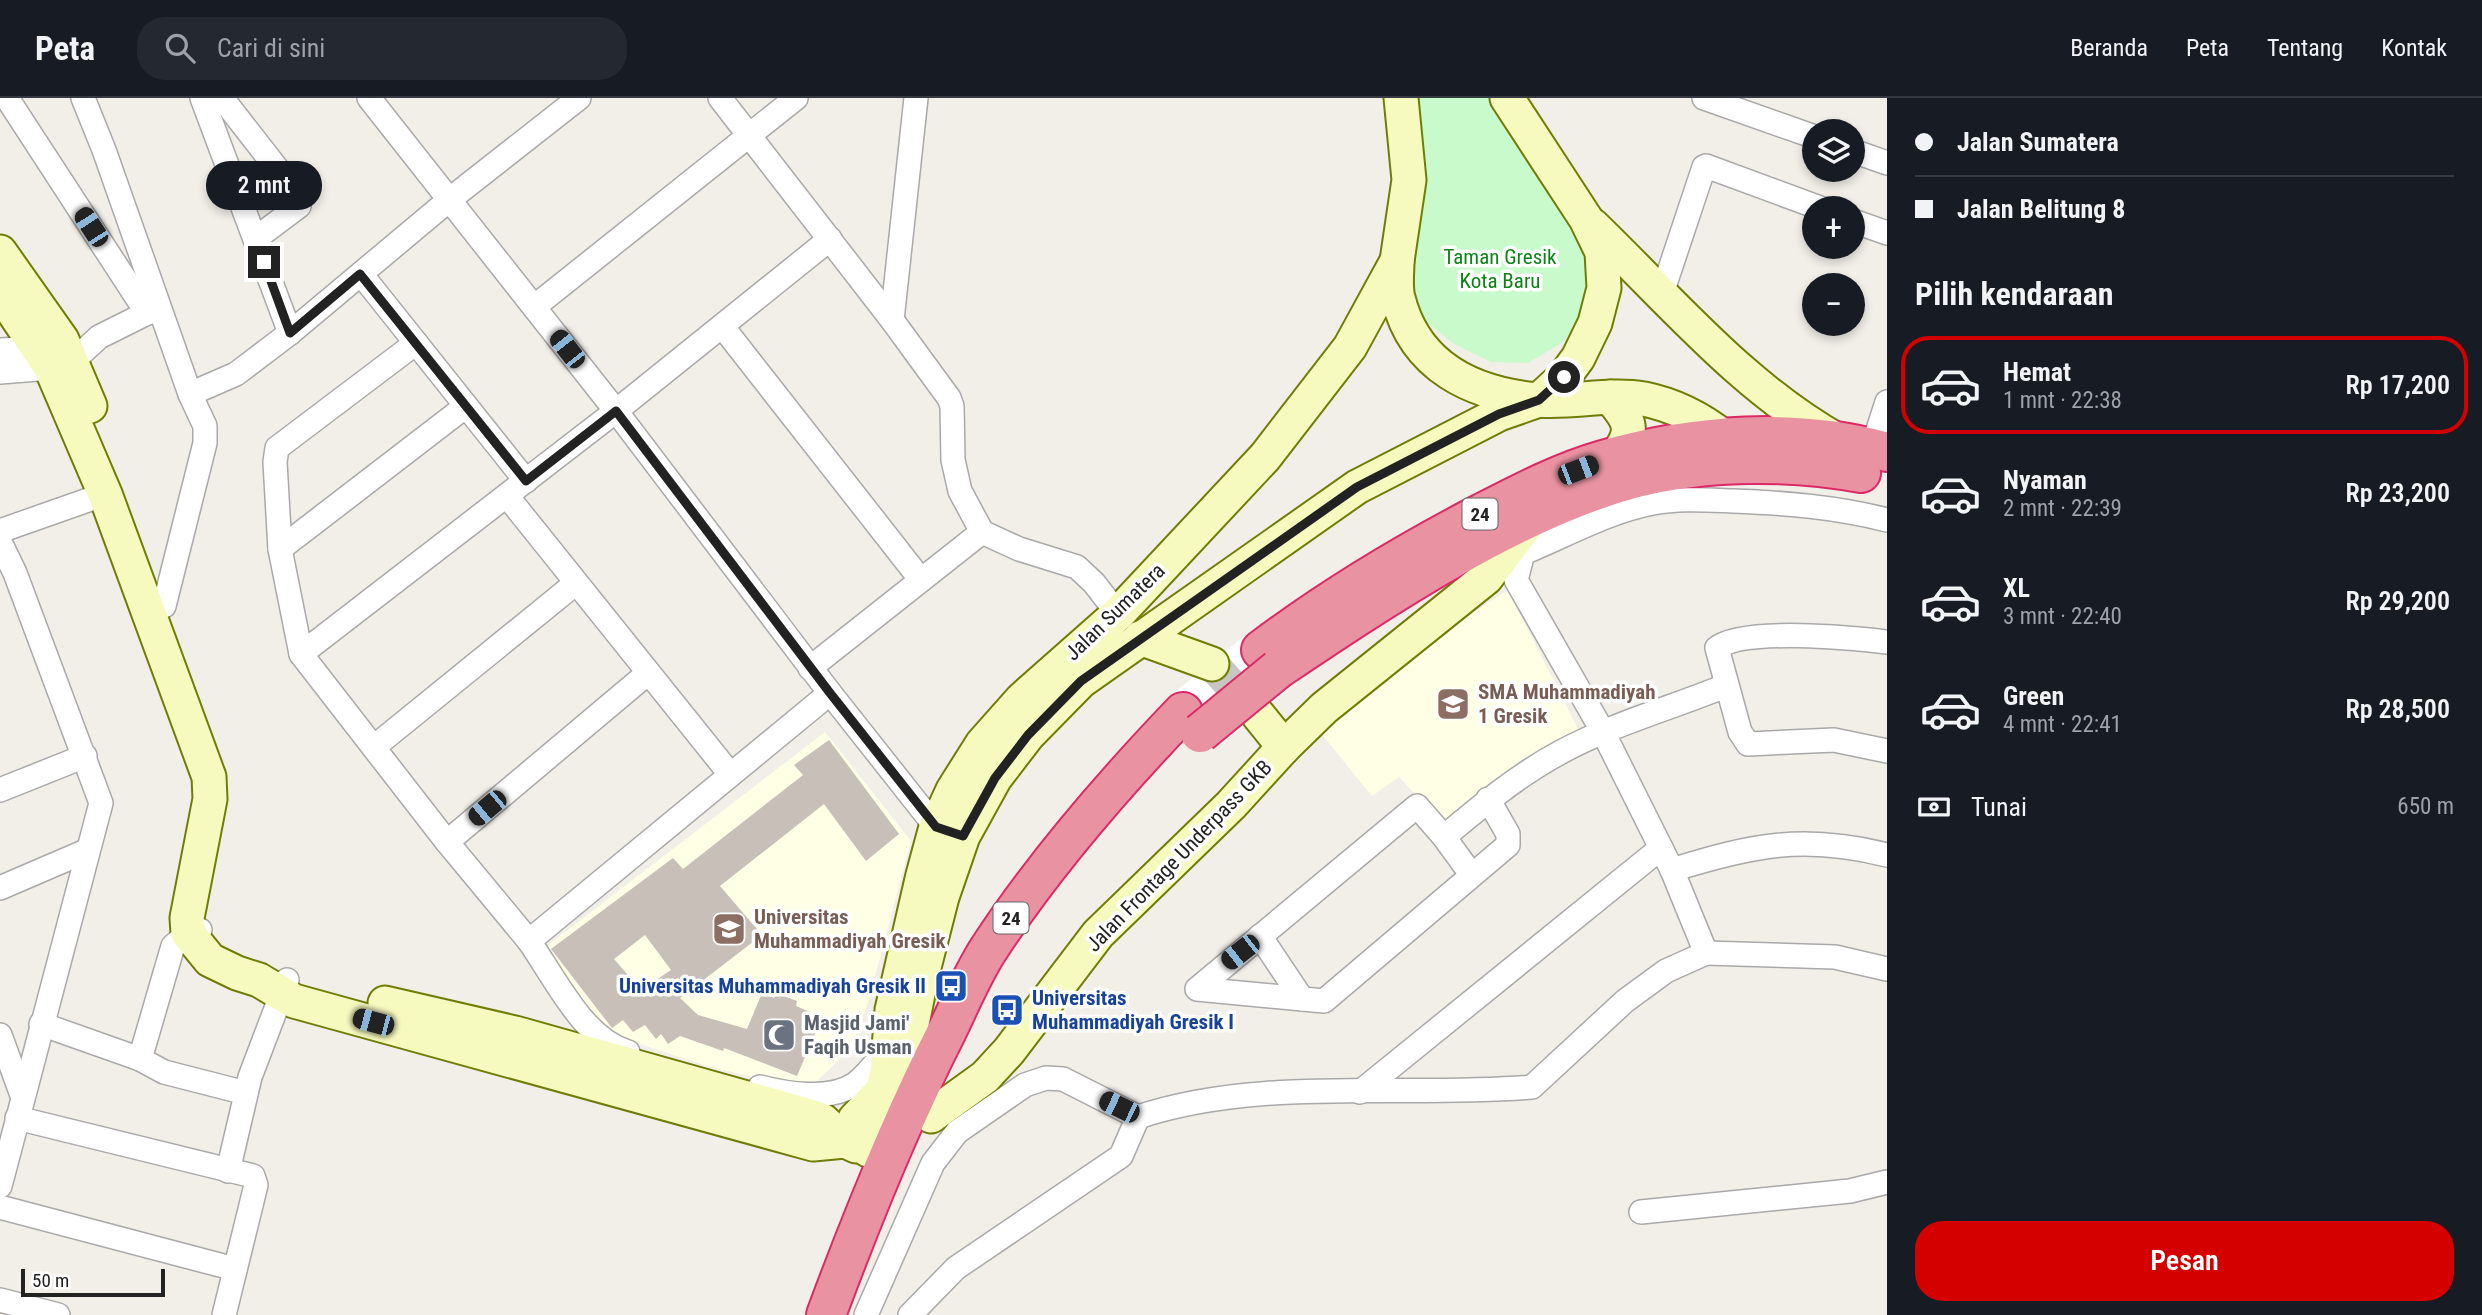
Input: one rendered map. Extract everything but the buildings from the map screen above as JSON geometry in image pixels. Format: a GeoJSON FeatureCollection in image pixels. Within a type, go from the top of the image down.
{"type":"FeatureCollection","features":[{"type":"Feature","properties":{"kind":"highway","name":"24"},"geometry":{"type":"LineString","coordinates":[[1269,660],[1351,620],[1436,569],[1531,519],[1591,492],[1744,451],[1805,439],[1873,456]]}},
{"type":"Feature","properties":{"kind":"highway","name":"24"},"geometry":{"type":"LineString","coordinates":[[826,1315],[867,1150],[907,1108],[987,952],[1052,859],[1135,763],[1192,722],[1269,660],[1354,585],[1456,526],[1528,489],[1615,458],[1744,451],[1833,468],[1873,456]]}},
{"type":"Feature","properties":{"kind":"highway","name":"24"},"geometry":{"type":"LineString","coordinates":[[847,1315],[931,1116],[1006,963],[1065,873],[1192,722]]}},
{"type":"Feature","properties":{"kind":"main road","name":"Jalan Sumatera"},"geometry":{"type":"LineString","coordinates":[[867,1150],[855,1119],[883,1090],[892,1010],[950,831],[1028,735],[1081,681],[1129,626],[1350,347],[1397,261],[1409,180],[1401,98]]}},
{"type":"Feature","properties":{"kind":"main road"},"geometry":{"type":"LineString","coordinates":[[1507,98],[1586,219],[1601,252],[1604,288],[1595,323],[1578,358],[1564,377],[1539,400]]}},
{"type":"Feature","properties":{"kind":"main road"},"geometry":{"type":"LineString","coordinates":[[1586,219],[1748,379],[1808,424],[1873,456]]}},
{"type":"Feature","properties":{"kind":"main road"},"geometry":{"type":"LineString","coordinates":[[0,253],[62,353],[229,775],[229,798],[198,937]]}},
{"type":"Feature","properties":{"kind":"main road"},"geometry":{"type":"LineString","coordinates":[[1397,261],[1397,296],[1409,330],[1434,363],[1470,384],[1539,400],[1610,397],[1643,399],[1679,410],[1744,451],[1758,416],[1748,379]]}},
{"type":"Feature","properties":{"kind":"main road"},"geometry":{"type":"LineString","coordinates":[[0,292],[62,353],[105,494],[209,778],[210,799],[190,895],[198,937],[206,956],[215,963],[276,985],[510,1046],[822,1120],[867,1150]]}},
{"type":"Feature","properties":{"kind":"main road"},"geometry":{"type":"LineString","coordinates":[[1610,397],[1624,414],[1629,429],[1628,439],[1615,458]]}},
{"type":"Feature","properties":{"kind":"main road","name":"Jalan Sumatera"},"geometry":{"type":"LineString","coordinates":[[1129,626],[1357,487],[1499,414],[1539,400]]}},
{"type":"Feature","properties":{"kind":"main road","name":"Jalan Frontage Underpass GKB"},"geometry":{"type":"LineString","coordinates":[[931,1116],[985,1077],[1009,1051],[1098,934],[1231,805],[1284,747],[1324,708],[1486,578],[1531,519]]}},
{"type":"Feature","properties":{"kind":"main road"},"geometry":{"type":"LineString","coordinates":[[1129,626],[1212,664]]}},
{"type":"Feature","properties":{"kind":"main road","name":"Jalan Frontage Underpass GKB"},"geometry":{"type":"LineString","coordinates":[[1259,716],[1284,747]]}},
{"type":"Feature","properties":{"kind":"main road","name":"Jalan Sumatera"},"geometry":{"type":"LineString","coordinates":[[867,1150],[898,1094],[921,979],[942,897],[950,831]]}},
{"type":"Feature","properties":{"kind":"street"},"geometry":{"type":"LineString","coordinates":[[7,98],[154,312]]}},
{"type":"Feature","properties":{"kind":"street"},"geometry":{"type":"LineString","coordinates":[[83,98],[104,150],[154,312],[205,426],[206,435],[164,606]]}},
{"type":"Feature","properties":{"kind":"street"},"geometry":{"type":"LineString","coordinates":[[201,98],[290,333]]}},
{"type":"Feature","properties":{"kind":"street"},"geometry":{"type":"LineString","coordinates":[[222,98],[300,198],[299,206],[255,239]]}},
{"type":"Feature","properties":{"kind":"street"},"geometry":{"type":"LineString","coordinates":[[190,394],[236,374],[290,333],[449,200],[579,98]]}},
{"type":"Feature","properties":{"kind":"street"},"geometry":{"type":"LineString","coordinates":[[720,98],[949,398],[952,406],[953,460],[960,491],[982,532],[1019,549],[1077,567],[1094,583],[1129,626]]}},
{"type":"Feature","properties":{"kind":"street"},"geometry":{"type":"LineString","coordinates":[[534,307],[796,98]]}},
{"type":"Feature","properties":{"kind":"street"},"geometry":{"type":"LineString","coordinates":[[892,320],[916,98]]}},
{"type":"Feature","properties":{"kind":"street"},"geometry":{"type":"LineString","coordinates":[[1704,98],[1802,132]]}},
{"type":"Feature","properties":{"kind":"street"},"geometry":{"type":"LineString","coordinates":[[376,100],[449,200],[616,411],[810,668],[950,831]]}},
{"type":"Feature","properties":{"kind":"street"},"geometry":{"type":"LineString","coordinates":[[1865,155],[1887,163]]}},
{"type":"Feature","properties":{"kind":"street"},"geometry":{"type":"LineString","coordinates":[[1662,293],[1704,167],[1802,202]]}},
{"type":"Feature","properties":{"kind":"street"},"geometry":{"type":"LineString","coordinates":[[1865,225],[1887,233]]}},
{"type":"Feature","properties":{"kind":"street"},"geometry":{"type":"LineString","coordinates":[[302,654],[616,411],[830,239]]}},
{"type":"Feature","properties":{"kind":"street"},"geometry":{"type":"LineString","coordinates":[[360,274],[526,481]]}},
{"type":"Feature","properties":{"kind":"street"},"geometry":{"type":"LineString","coordinates":[[0,372],[62,353],[154,312]]}},
{"type":"Feature","properties":{"kind":"street"},"geometry":{"type":"LineString","coordinates":[[722,326],[921,580]]}},
{"type":"Feature","properties":{"kind":"street"},"geometry":{"type":"LineString","coordinates":[[416,343],[277,448],[275,462],[280,550],[302,654],[447,842],[529,940],[592,1032],[612,1047],[784,1093],[835,1093],[854,1085],[888,1048]]}},
{"type":"Feature","properties":{"kind":"street"},"geometry":{"type":"LineString","coordinates":[[0,350],[62,353]]}},
{"type":"Feature","properties":{"kind":"street"},"geometry":{"type":"LineString","coordinates":[[1873,456],[1887,402]]}},
{"type":"Feature","properties":{"kind":"street"},"geometry":{"type":"LineString","coordinates":[[280,550],[466,406]]}},
{"type":"Feature","properties":{"kind":"street"},"geometry":{"type":"LineString","coordinates":[[0,531],[105,494]]}},
{"type":"Feature","properties":{"kind":"street"},"geometry":{"type":"LineString","coordinates":[[507,496],[730,774]]}},
{"type":"Feature","properties":{"kind":"street"},"geometry":{"type":"LineString","coordinates":[[1706,953],[1672,870],[1603,732],[1516,580],[1523,553],[1624,511],[1653,503],[1697,499],[1805,505],[1841,509],[1887,520]]}},
{"type":"Feature","properties":{"kind":"street"},"geometry":{"type":"LineString","coordinates":[[810,668],[982,532]]}},
{"type":"Feature","properties":{"kind":"street"},"geometry":{"type":"LineString","coordinates":[[0,542],[15,573],[101,803],[86,851],[0,1186]]}},
{"type":"Feature","properties":{"kind":"street"},"geometry":{"type":"LineString","coordinates":[[1464,598],[1516,580]]}},
{"type":"Feature","properties":{"kind":"street"},"geometry":{"type":"LineString","coordinates":[[374,747],[576,583]]}},
{"type":"Feature","properties":{"kind":"street"},"geometry":{"type":"LineString","coordinates":[[1887,642],[1810,636],[1754,637],[1718,645],[1725,686],[1740,732],[1748,744],[1834,740],[1887,751]]}},
{"type":"Feature","properties":{"kind":"street"},"geometry":{"type":"LineString","coordinates":[[447,842],[648,673]]}},
{"type":"Feature","properties":{"kind":"street"},"geometry":{"type":"LineString","coordinates":[[1444,837],[1488,799],[1561,752],[1603,732],[1725,686]]}},
{"type":"Feature","properties":{"kind":"street"},"geometry":{"type":"LineString","coordinates":[[529,940],[830,693]]}},
{"type":"Feature","properties":{"kind":"street"},"geometry":{"type":"LineString","coordinates":[[0,790],[85,756]]}},
{"type":"Feature","properties":{"kind":"street"},"geometry":{"type":"LineString","coordinates":[[1471,874],[1420,806],[1416,806],[1197,989],[1205,992],[1324,1001],[1510,843],[1508,834],[1488,799]]}},
{"type":"Feature","properties":{"kind":"street"},"geometry":{"type":"LineString","coordinates":[[1672,870],[1733,851],[1799,842],[1887,853]]}},
{"type":"Feature","properties":{"kind":"street"},"geometry":{"type":"LineString","coordinates":[[1360,1091],[1661,848]]}},
{"type":"Feature","properties":{"kind":"street"},"geometry":{"type":"LineString","coordinates":[[0,888],[86,851]]}},
{"type":"Feature","properties":{"kind":"street"},"geometry":{"type":"LineString","coordinates":[[1260,936],[1302,999]]}},
{"type":"Feature","properties":{"kind":"street"},"geometry":{"type":"LineString","coordinates":[[139,1059],[173,946],[198,937]]}},
{"type":"Feature","properties":{"kind":"street"},"geometry":{"type":"LineString","coordinates":[[866,1315],[933,1163],[957,1132],[1025,1085],[1046,1078],[1063,1079],[1138,1116],[1173,1105],[1231,1097],[1532,1087],[1625,1001],[1666,971],[1706,953],[1835,957],[1887,969]]}},
{"type":"Feature","properties":{"kind":"street"},"geometry":{"type":"LineString","coordinates":[[228,1171],[276,985]]}},
{"type":"Feature","properties":{"kind":"street"},"geometry":{"type":"LineString","coordinates":[[41,1024],[139,1059],[164,1072],[246,1093]]}},
{"type":"Feature","properties":{"kind":"street"},"geometry":{"type":"LineString","coordinates":[[0,1035],[20,1108]]}},
{"type":"Feature","properties":{"kind":"street"},"geometry":{"type":"LineString","coordinates":[[20,1108],[228,1171],[253,1176],[256,1183],[224,1315]]}},
{"type":"Feature","properties":{"kind":"street"},"geometry":{"type":"LineString","coordinates":[[910,1315],[956,1268],[1121,1156],[1138,1116]]}},
{"type":"Feature","properties":{"kind":"street"},"geometry":{"type":"LineString","coordinates":[[1641,1212],[1850,1191],[1887,1182]]}},
{"type":"Feature","properties":{"kind":"street"},"geometry":{"type":"LineString","coordinates":[[0,1206],[235,1269]]}},
{"type":"Feature","properties":{"kind":"street"},"geometry":{"type":"LineString","coordinates":[[0,1300],[58,1315]]}},
{"type":"Feature","properties":{"kind":"shaded area","name":"SMA Muhammadiyah 1 Gresik"},"geometry":{"type":"Polygon","coordinates":[[[1508,590],[1578,729],[1445,826],[1399,777],[1372,796],[1315,726],[1367,682],[1508,590]]]}},
{"type":"Feature","properties":{"kind":"shaded area","name":"Universitas Muhammadiyah Gresik"},"geometry":{"type":"Polygon","coordinates":[[[825,732],[911,841],[868,1003],[851,1048],[816,1082],[792,1086],[707,1066],[609,1034],[543,949],[825,732]]]}},
{"type":"Feature","properties":{"kind":"green space","name":"Taman Gresik Kota Baru"},"geometry":{"type":"Polygon","coordinates":[[[1413,98],[1495,98],[1590,254],[1585,316],[1563,342],[1528,363],[1491,362],[1454,344],[1424,320],[1411,277],[1413,98]]]}},
{"type":"Feature","properties":{"kind":"pier"},"geometry":{"type":"Polygon","coordinates":[[[1244,636],[1288,690],[1219,746],[1175,692],[1244,636]]]}},
{"type":"Feature","properties":{"kind":"tunnel"},"geometry":{"type":"LineString","coordinates":[[1212,664],[1259,716]]}},
{"type":"Feature","properties":{"kind":"place","name":"SMA Muhammadiyah 1 Gresik"},"geometry":{"type":"Point","coordinates":[1453,704]}},
{"type":"Feature","properties":{"kind":"place","name":"Universitas Muhammadiyah Gresik"},"geometry":{"type":"Point","coordinates":[729,929]}},
{"type":"Feature","properties":{"kind":"place","name":"Universitas Muhammadiyah Gresik II"},"geometry":{"type":"Point","coordinates":[951,986]}},
{"type":"Feature","properties":{"kind":"place","name":"Universitas Muhammadiyah Gresik I"},"geometry":{"type":"Point","coordinates":[1007,1010]}},
{"type":"Feature","properties":{"kind":"place","name":"Masjid Jami' Faqih Usman"},"geometry":{"type":"Point","coordinates":[779,1035]}},
{"type":"Feature","properties":{"kind":"route"},"geometry":{"type":"LineString","coordinates":[[264,262],[290,333],[360,274],[526,481],[616,411],[830,693],[936,827],[963,836],[995,778],[1028,735],[1081,681],[1357,487],[1499,414],[1539,400],[1564,377]]}}]}
